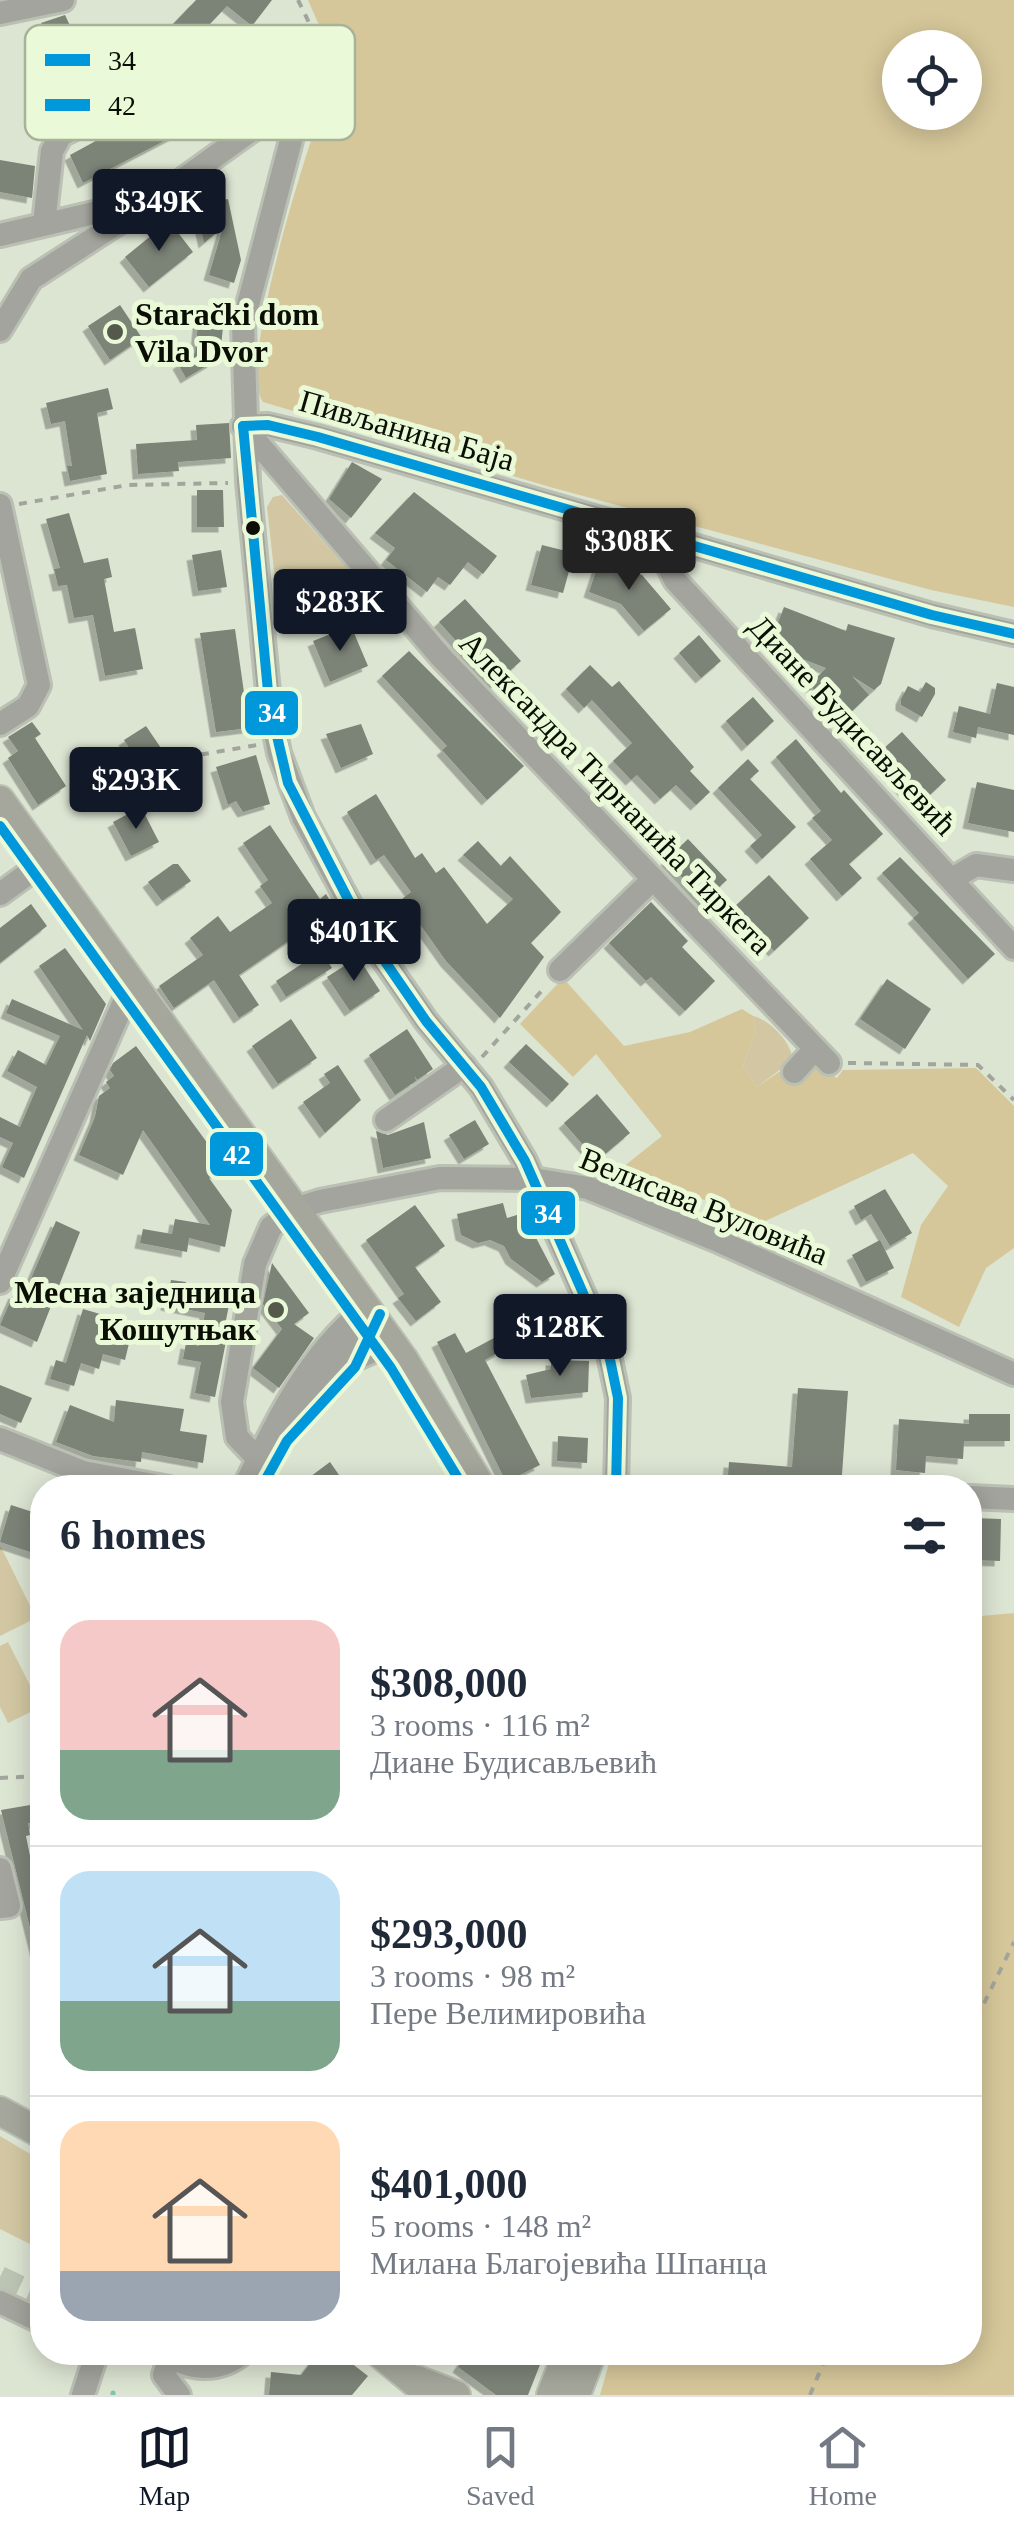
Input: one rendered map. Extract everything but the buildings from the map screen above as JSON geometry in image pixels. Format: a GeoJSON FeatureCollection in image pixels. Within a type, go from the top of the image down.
{"type":"FeatureCollection","features":[{"type":"Feature","properties":{"kind":"main road"},"geometry":{"type":"LineString","coordinates":[[0,800],[398,1350],[474,1475]]}},
{"type":"Feature","properties":{"kind":"main road"},"geometry":{"type":"LineString","coordinates":[[0,2111],[30,2127]]}},
{"type":"Feature","properties":{"kind":"main road"},"geometry":{"type":"LineString","coordinates":[[395,2365],[424,2388],[456,2395]]}},
{"type":"Feature","properties":{"kind":"main road"},"geometry":{"type":"LineString","coordinates":[[552,2395],[563,2365]]}},
{"type":"Feature","properties":{"kind":"main road"},"geometry":{"type":"LineString","coordinates":[[576,2395],[587,2365]]}},
{"type":"Feature","properties":{"kind":"street"},"geometry":{"type":"LineString","coordinates":[[0,13],[63,0]]}},
{"type":"Feature","properties":{"kind":"street"},"geometry":{"type":"LineString","coordinates":[[44,224],[52,151],[58,140]]}},
{"type":"Feature","properties":{"kind":"street"},"geometry":{"type":"LineString","coordinates":[[0,330],[31,279],[237,140]]}},
{"type":"Feature","properties":{"kind":"street"},"geometry":{"type":"LineString","coordinates":[[291,140],[245,310],[243,426],[276,742],[298,808],[358,918],[405,993],[506,1126],[534,1179],[573,1278],[600,1330],[614,1372],[616,1475]]}},
{"type":"Feature","properties":{"kind":"street"},"geometry":{"type":"LineString","coordinates":[[0,235],[151,200]]}},
{"type":"Feature","properties":{"kind":"street","name":"Пивљанина Баја"},"geometry":{"type":"LineString","coordinates":[[243,426],[268,425],[318,437],[1014,634]]}},
{"type":"Feature","properties":{"kind":"street","name":"Александра Тирнанића Тиркета"},"geometry":{"type":"LineString","coordinates":[[243,426],[442,657],[832,1059]]}},
{"type":"Feature","properties":{"kind":"street"},"geometry":{"type":"LineString","coordinates":[[0,507],[39,685],[33,700],[0,724]]}},
{"type":"Feature","properties":{"kind":"street","name":"Диане Будисављевић"},"geometry":{"type":"LineString","coordinates":[[663,537],[664,557],[675,580],[1014,948]]}},
{"type":"Feature","properties":{"kind":"street"},"geometry":{"type":"LineString","coordinates":[[0,894],[44,862]]}},
{"type":"Feature","properties":{"kind":"street"},"geometry":{"type":"LineString","coordinates":[[952,880],[976,865],[1014,870]]}},
{"type":"Feature","properties":{"kind":"street"},"geometry":{"type":"LineString","coordinates":[[560,970],[654,879]]}},
{"type":"Feature","properties":{"kind":"street"},"geometry":{"type":"LineString","coordinates":[[3,1265],[131,986]]}},
{"type":"Feature","properties":{"kind":"street"},"geometry":{"type":"LineString","coordinates":[[794,1072],[832,1059]]}},
{"type":"Feature","properties":{"kind":"street"},"geometry":{"type":"LineString","coordinates":[[386,1120],[466,1069]]}},
{"type":"Feature","properties":{"kind":"street","name":"Велисава Вуловића"},"geometry":{"type":"LineString","coordinates":[[295,1209],[423,1180],[534,1179],[588,1188],[702,1234],[1014,1374]]}},
{"type":"Feature","properties":{"kind":"street"},"geometry":{"type":"LineString","coordinates":[[258,1460],[233,1429],[236,1372],[258,1250],[271,1227],[295,1209]]}},
{"type":"Feature","properties":{"kind":"street"},"geometry":{"type":"LineString","coordinates":[[275,1432],[336,1367],[366,1308]]}},
{"type":"Feature","properties":{"kind":"street"},"geometry":{"type":"LineString","coordinates":[[250,1475],[292,1393],[318,1356],[366,1308]]}},
{"type":"Feature","properties":{"kind":"street"},"geometry":{"type":"LineString","coordinates":[[336,1367],[378,1348],[398,1350]]}},
{"type":"Feature","properties":{"kind":"street"},"geometry":{"type":"LineString","coordinates":[[0,1439],[99,1475]]}},
{"type":"Feature","properties":{"kind":"street"},"geometry":{"type":"LineString","coordinates":[[982,1497],[1014,1498]]}},
{"type":"Feature","properties":{"kind":"street"},"geometry":{"type":"LineString","coordinates":[[0,1869],[5,1906]]}},
{"type":"Feature","properties":{"kind":"street"},"geometry":{"type":"LineString","coordinates":[[0,2302],[30,2316]]}},
{"type":"Feature","properties":{"kind":"street"},"geometry":{"type":"LineString","coordinates":[[83,2395],[93,2365]]}},
{"type":"Feature","properties":{"kind":"street"},"geometry":{"type":"LineString","coordinates":[[179,2395],[163,2370],[220,2365]]}},
{"type":"Feature","properties":{"kind":"path"},"geometry":{"type":"LineString","coordinates":[[298,0],[312,25]]}},
{"type":"Feature","properties":{"kind":"path"},"geometry":{"type":"LineString","coordinates":[[0,507],[128,485],[248,482]]}},
{"type":"Feature","properties":{"kind":"path"},"geometry":{"type":"LineString","coordinates":[[116,797],[181,758],[276,742]]}},
{"type":"Feature","properties":{"kind":"path"},"geometry":{"type":"LineString","coordinates":[[466,1069],[560,970]]}},
{"type":"Feature","properties":{"kind":"path"},"geometry":{"type":"LineString","coordinates":[[832,1059],[978,1065],[1014,1100]]}},
{"type":"Feature","properties":{"kind":"path"},"geometry":{"type":"LineString","coordinates":[[0,1778],[30,1777]]}},
{"type":"Feature","properties":{"kind":"path"},"geometry":{"type":"LineString","coordinates":[[982,2007],[1014,1942]]}},
{"type":"Feature","properties":{"kind":"path"},"geometry":{"type":"LineString","coordinates":[[810,2395],[823,2365]]}},
{"type":"Feature","properties":{"kind":"shaded area"},"geometry":{"type":"Polygon","coordinates":[[[308,0],[1014,0],[1014,607],[931,590],[550,487],[263,402],[257,378],[260,340],[282,238],[311,140],[355,140],[355,25],[319,25],[308,0]]]}},
{"type":"Feature","properties":{"kind":"shaded area"},"geometry":{"type":"Polygon","coordinates":[[[282,495],[369,593],[281,633],[267,507],[273,497],[282,495]]]}},
{"type":"Feature","properties":{"kind":"shaded area"},"geometry":{"type":"Polygon","coordinates":[[[563,978],[624,1046],[690,1032],[742,1009],[753,1016],[755,1033],[743,1066],[757,1087],[782,1070],[796,1083],[815,1064],[837,1078],[843,1070],[976,1068],[1014,1106],[1014,1248],[986,1268],[959,1327],[901,1297],[921,1225],[948,1186],[913,1153],[761,1223],[623,1167],[662,1136],[596,1054],[573,1077],[520,1024],[563,978]]]}},
{"type":"Feature","properties":{"kind":"shaded area"},"geometry":{"type":"Polygon","coordinates":[[[753,1016],[779,1033],[793,1060],[757,1087],[743,1066],[755,1033],[753,1016]]]}},
{"type":"Feature","properties":{"kind":"shaded area"},"geometry":{"type":"Polygon","coordinates":[[[0,1548],[30,1606],[30,1621],[0,1636],[0,1548]]]}},
{"type":"Feature","properties":{"kind":"shaded area"},"geometry":{"type":"Polygon","coordinates":[[[1014,1613],[1014,2395],[600,2395],[609,2365],[982,2365],[982,1616],[1014,1613]]]}},
{"type":"Feature","properties":{"kind":"shaded area"},"geometry":{"type":"Polygon","coordinates":[[[8,1642],[30,1685],[30,1712],[8,1723],[0,1707],[0,1646],[8,1642]]]}},
{"type":"Feature","properties":{"kind":"shaded area"},"geometry":{"type":"Polygon","coordinates":[[[0,2136],[30,2154],[30,2244],[0,2229],[0,2136]]]}},
{"type":"Feature","properties":{"kind":"tunnel"},"geometry":{"type":"LineString","coordinates":[[0,2277],[30,2291]]}},
{"type":"Feature","properties":{"kind":"transit line","name":"34"},"geometry":{"type":"LineString","coordinates":[[243,426],[268,425],[318,437],[932,615],[1014,634]]}},
{"type":"Feature","properties":{"kind":"transit line","name":"34"},"geometry":{"type":"LineString","coordinates":[[243,426],[269,702],[288,783],[366,934],[426,1021],[481,1087],[525,1161],[608,1350],[618,1398],[616,1475]]}},
{"type":"Feature","properties":{"kind":"transit line","name":"42"},"geometry":{"type":"LineString","coordinates":[[0,826],[391,1368],[456,1475]]}},
{"type":"Feature","properties":{"kind":"transit line","name":"42"},"geometry":{"type":"LineString","coordinates":[[268,1475],[287,1441],[355,1367],[380,1314]]}},
{"type":"Feature","properties":{"kind":"place","name":"Starački dom Vila Dvor"},"geometry":{"type":"Point","coordinates":[115,332]}},
{"type":"Feature","properties":{"kind":"place","name":"Месна заједница Кошутњак"},"geometry":{"type":"Point","coordinates":[276,1310]}}]}
